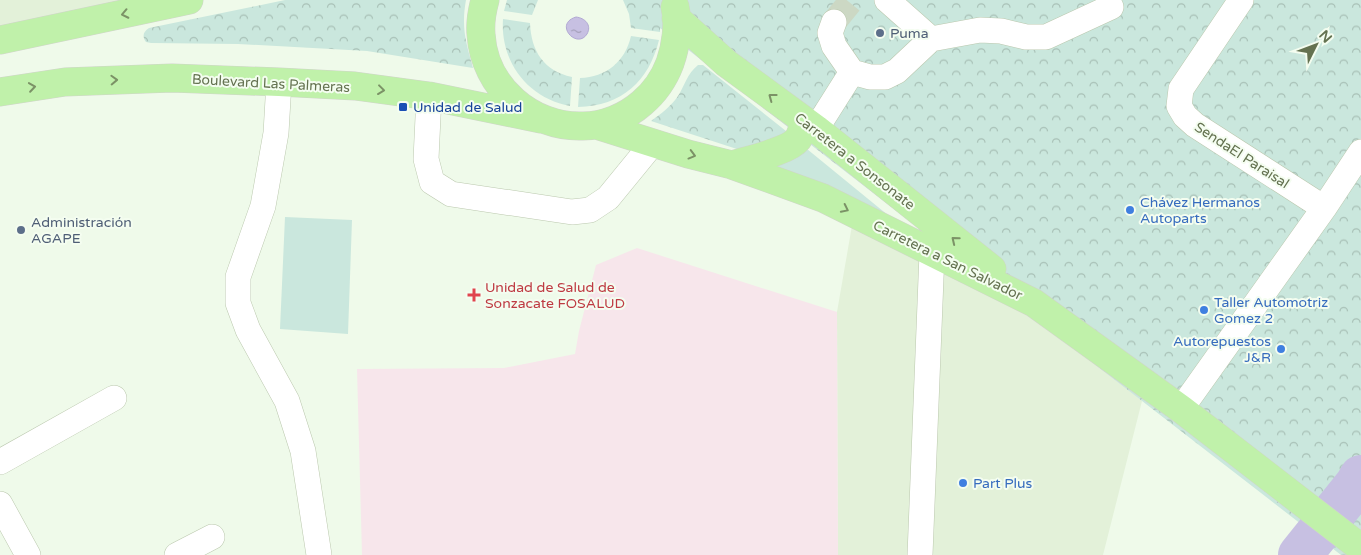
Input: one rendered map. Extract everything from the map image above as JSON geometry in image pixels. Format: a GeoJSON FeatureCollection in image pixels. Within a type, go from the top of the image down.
{"type":"FeatureCollection","features":[{"type":"Feature","properties":{"kind":"main road"},"geometry":{"type":"LineString","coordinates":[[0,40],[189,0]]}},
{"type":"Feature","properties":{"kind":"main road"},"geometry":{"type":"LineString","coordinates":[[485,0],[481,36],[484,55],[502,89],[516,104],[549,122],[567,126],[596,125],[614,120],[632,111],[654,91],[665,75],[672,57],[676,38],[676,7]]}},
{"type":"Feature","properties":{"kind":"main road","name":"Carretera a Sonsonate"},"geometry":{"type":"LineString","coordinates":[[676,7],[726,62],[810,125],[1034,303]]}},
{"type":"Feature","properties":{"kind":"main road","name":"Boulevard Las Palmeras"},"geometry":{"type":"LineString","coordinates":[[0,92],[65,82],[172,78],[279,82],[355,86],[429,96],[541,118]]}},
{"type":"Feature","properties":{"kind":"main road","name":"Carretera a San Salvador"},"geometry":{"type":"LineString","coordinates":[[596,125],[688,154],[732,165],[823,198],[1034,303],[1181,409],[1360,547]]}},
{"type":"Feature","properties":{"kind":"main road"},"geometry":{"type":"LineString","coordinates":[[732,165],[782,150],[797,141],[803,129],[810,125]]}},
{"type":"Feature","properties":{"kind":"street"},"geometry":{"type":"LineString","coordinates":[[887,0],[931,39]]}},
{"type":"Feature","properties":{"kind":"street","name":"SendaEl Paraisal"},"geometry":{"type":"LineString","coordinates":[[1241,0],[1180,89],[1179,106],[1185,116],[1196,125],[1324,208]]}},
{"type":"Feature","properties":{"kind":"street"},"geometry":{"type":"LineString","coordinates":[[834,22],[830,33],[834,46],[852,72],[870,78],[885,78],[896,71],[931,39],[980,30],[1002,31],[1026,37],[1046,37],[1111,7]]}},
{"type":"Feature","properties":{"kind":"street"},"geometry":{"type":"LineString","coordinates":[[810,125],[852,72]]}},
{"type":"Feature","properties":{"kind":"street"},"geometry":{"type":"LineString","coordinates":[[279,82],[276,133],[263,206],[238,277],[238,303],[248,330],[287,401],[304,451],[319,555]]}},
{"type":"Feature","properties":{"kind":"street"},"geometry":{"type":"LineString","coordinates":[[429,96],[426,160],[432,182],[451,194],[572,212],[590,210],[608,198],[653,143]]}},
{"type":"Feature","properties":{"kind":"street"},"geometry":{"type":"LineString","coordinates":[[1181,409],[1324,208],[1361,152]]}},
{"type":"Feature","properties":{"kind":"street"},"geometry":{"type":"LineString","coordinates":[[920,555],[932,253]]}},
{"type":"Feature","properties":{"kind":"street"},"geometry":{"type":"LineString","coordinates":[[0,462],[114,398]]}},
{"type":"Feature","properties":{"kind":"street"},"geometry":{"type":"LineString","coordinates":[[0,504],[28,555]]}},
{"type":"Feature","properties":{"kind":"street"},"geometry":{"type":"LineString","coordinates":[[177,555],[212,537]]}},
{"type":"Feature","properties":{"kind":"shaded area"},"geometry":{"type":"Polygon","coordinates":[[[0,0],[148,0],[0,37],[0,0]]]}},
{"type":"Feature","properties":{"kind":"shaded area"},"geometry":{"type":"Polygon","coordinates":[[[854,214],[1034,303],[1142,401],[1103,555],[838,555],[837,312],[854,214]]]}},
{"type":"Feature","properties":{"kind":"shaded area"},"geometry":{"type":"Polygon","coordinates":[[[637,248],[837,312],[838,555],[362,555],[357,369],[504,368],[575,354],[596,265],[637,248]]]}},
{"type":"Feature","properties":{"kind":"green space"},"geometry":{"type":"Polygon","coordinates":[[[285,0],[466,0],[464,27],[473,68],[367,51],[238,44],[151,43],[146,42],[144,38],[144,33],[149,28],[285,0]]]}},
{"type":"Feature","properties":{"kind":"green space"},"geometry":{"type":"Polygon","coordinates":[[[507,0],[538,0],[532,15],[504,11],[507,0]]]}},
{"type":"Feature","properties":{"kind":"green space"},"geometry":{"type":"Polygon","coordinates":[[[623,0],[1361,0],[1361,555],[1341,555],[660,28],[660,32],[631,28],[629,14],[623,0]]]}},
{"type":"Feature","properties":{"kind":"green space"},"geometry":{"type":"Polygon","coordinates":[[[503,19],[530,23],[533,42],[541,58],[554,70],[572,77],[570,106],[555,102],[541,95],[520,76],[506,50],[503,35],[503,19]]]}},
{"type":"Feature","properties":{"kind":"green space"},"geometry":{"type":"Polygon","coordinates":[[[631,36],[659,40],[648,68],[641,79],[620,96],[608,102],[594,106],[578,107],[580,78],[598,75],[613,66],[624,53],[631,36]]]}},
{"type":"Feature","properties":{"kind":"green space"},"geometry":{"type":"Polygon","coordinates":[[[698,65],[703,65],[786,131],[786,135],[743,151],[651,121],[666,110],[675,100],[694,68],[698,65]]]}},
{"type":"Feature","properties":{"kind":"green space"},"geometry":{"type":"Polygon","coordinates":[[[807,149],[900,225],[775,166],[807,149]]]}},
{"type":"Feature","properties":{"kind":"green space"},"geometry":{"type":"Polygon","coordinates":[[[285,217],[352,220],[348,334],[280,329],[285,217]]]}},
{"type":"Feature","properties":{"kind":"water"},"geometry":{"type":"Polygon","coordinates":[[[576,17],[585,20],[589,28],[583,38],[573,37],[567,30],[569,20],[576,17]]]}},
{"type":"Feature","properties":{"kind":"waterway"},"geometry":{"type":"LineString","coordinates":[[1300,555],[1361,477]]}},
{"type":"Feature","properties":{"kind":"tunnel"},"geometry":{"type":"LineString","coordinates":[[834,22],[852,0]]}},
{"type":"Feature","properties":{"kind":"place","name":"Puma"},"geometry":{"type":"Point","coordinates":[880,33]}},
{"type":"Feature","properties":{"kind":"place","name":"Unidad de Salud"},"geometry":{"type":"Point","coordinates":[403,107]}},
{"type":"Feature","properties":{"kind":"place","name":"Chávez Hermanos Autoparts"},"geometry":{"type":"Point","coordinates":[1130,210]}},
{"type":"Feature","properties":{"kind":"place","name":"Administración AGAPE"},"geometry":{"type":"Point","coordinates":[21,230]}},
{"type":"Feature","properties":{"kind":"place","name":"Unidad de Salud de Sonzacate FOSALUD"},"geometry":{"type":"Point","coordinates":[474,295]}},
{"type":"Feature","properties":{"kind":"place","name":"Taller Automotriz Gomez 2"},"geometry":{"type":"Point","coordinates":[1204,310]}},
{"type":"Feature","properties":{"kind":"place","name":"Autorepuestos J&R"},"geometry":{"type":"Point","coordinates":[1281,349]}},
{"type":"Feature","properties":{"kind":"place","name":"Part Plus"},"geometry":{"type":"Point","coordinates":[963,483]}}]}
